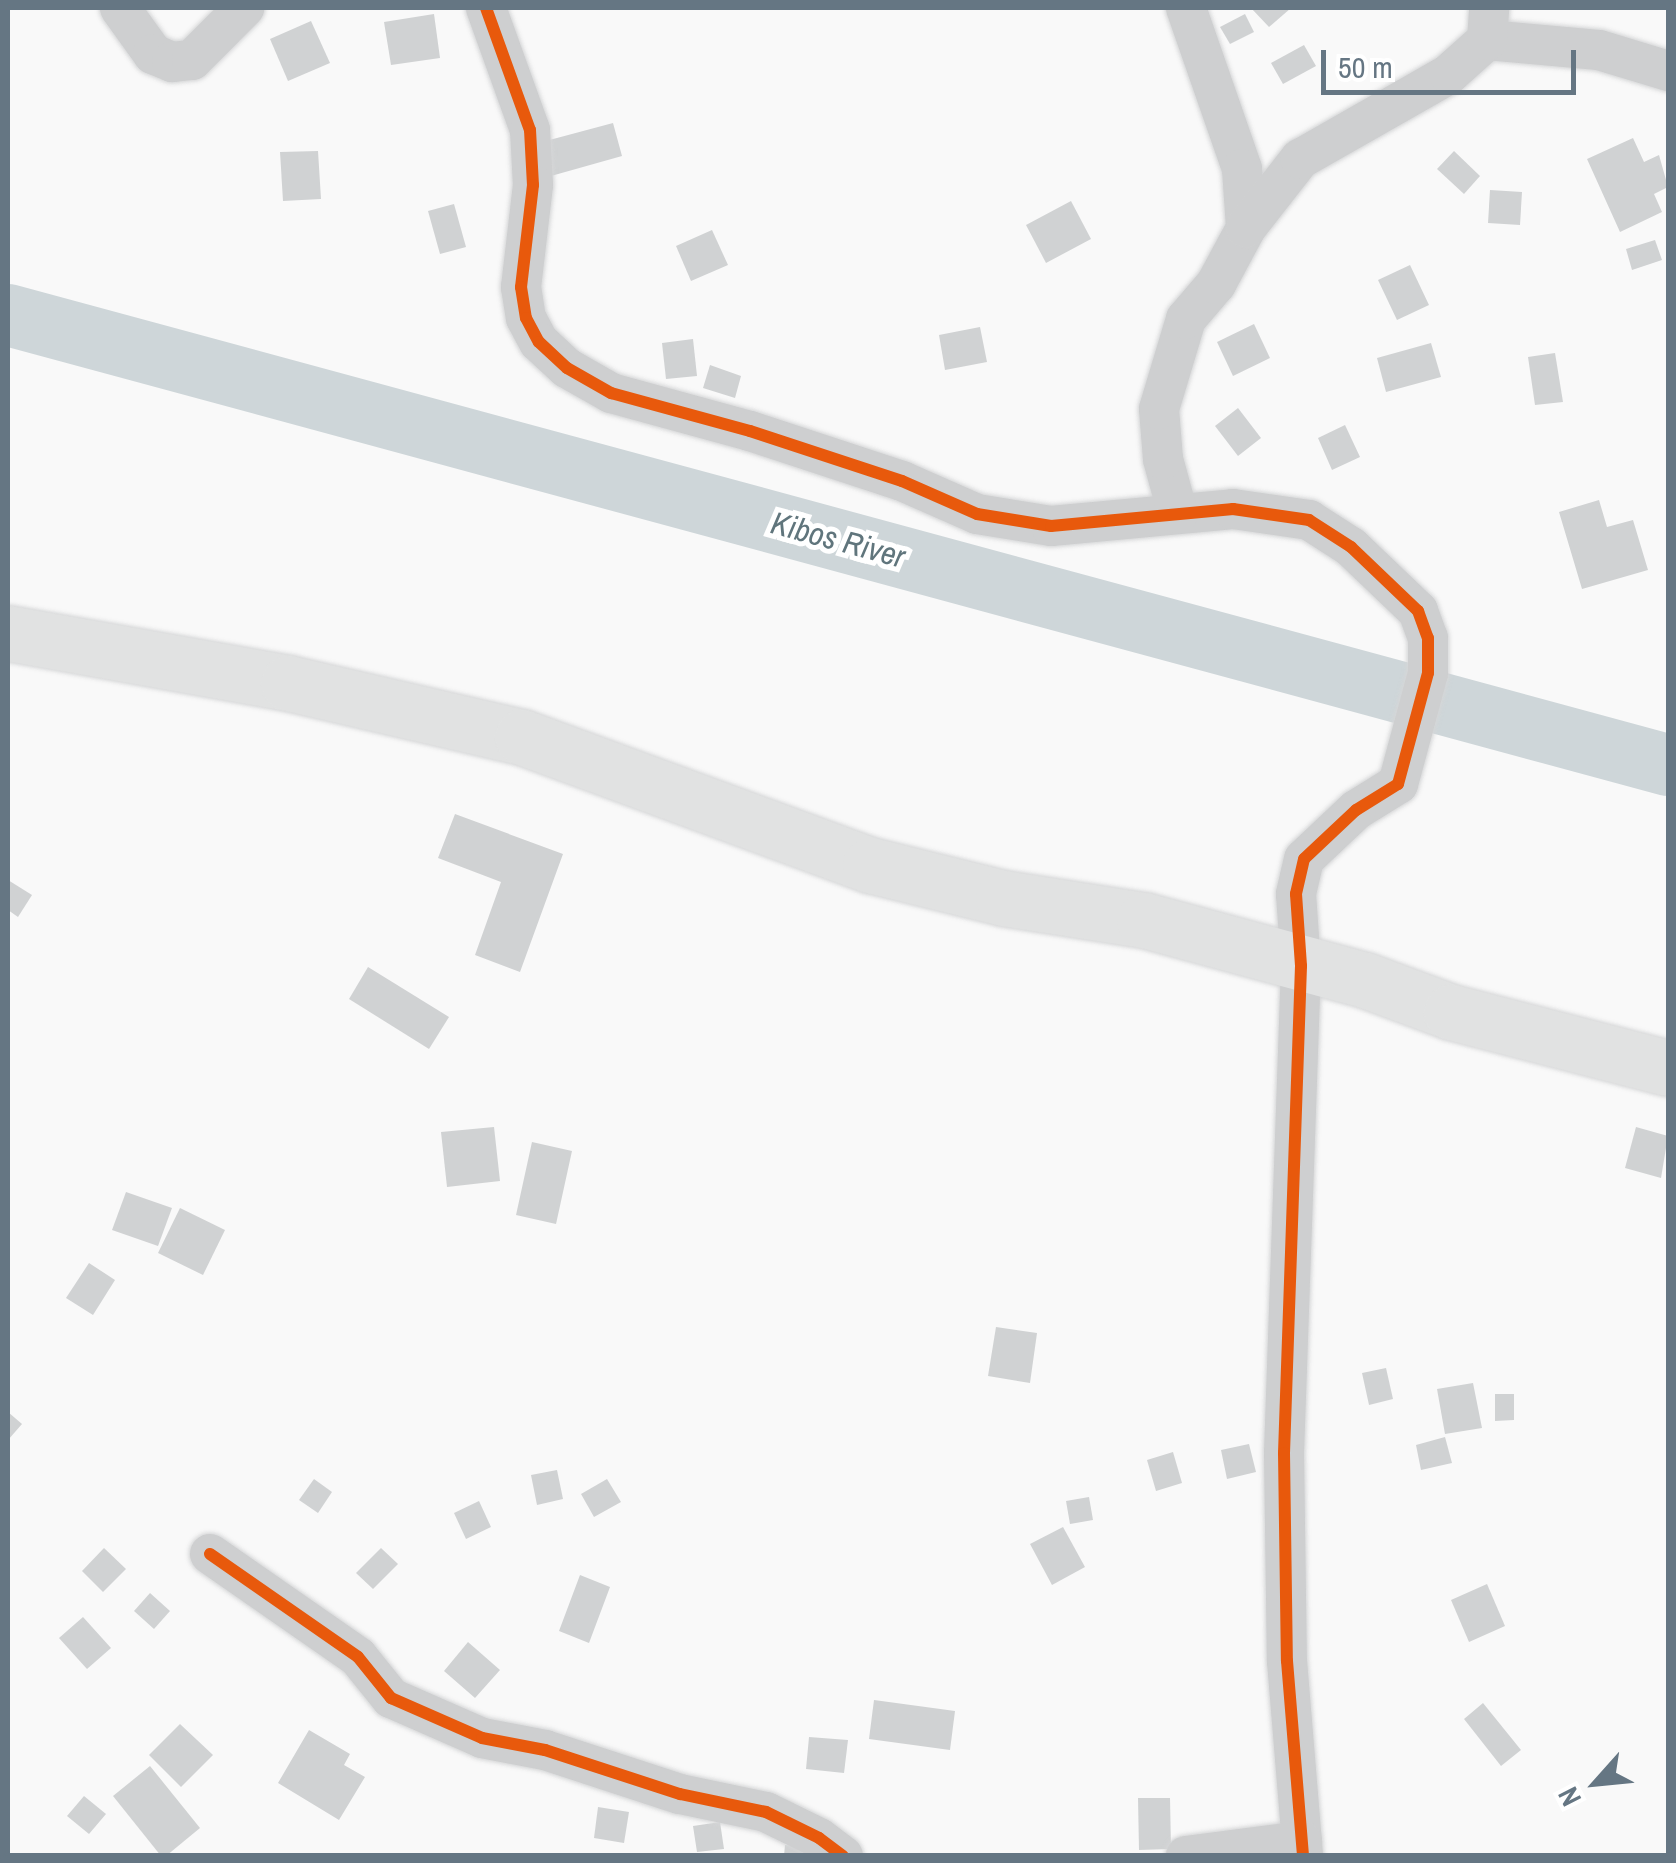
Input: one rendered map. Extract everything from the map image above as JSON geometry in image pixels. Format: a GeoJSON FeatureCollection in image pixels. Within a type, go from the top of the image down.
{"type":"FeatureCollection","features":[{"type":"Feature","properties":{"kind":"main road"},"geometry":{"type":"LineString","coordinates":[[8,633],[288,684],[522,737],[870,865],[1003,898],[1144,920],[1301,966],[1365,980],[1451,1012],[1668,1068]]}},
{"type":"Feature","properties":{"kind":"street"},"geometry":{"type":"LineString","coordinates":[[120,8],[153,54],[172,62],[192,60],[244,8]]}},
{"type":"Feature","properties":{"kind":"street"},"geometry":{"type":"LineString","coordinates":[[486,8],[530,130],[533,185],[521,287],[526,318],[540,342],[567,368],[611,393],[750,431],[902,481],[977,514],[1052,526],[1233,509],[1309,520],[1351,548],[1418,611],[1428,638],[1428,673],[1398,784],[1356,810],[1304,859],[1296,894],[1301,966],[1284,1453],[1287,1661],[1302,1848],[1186,1856]]}},
{"type":"Feature","properties":{"kind":"street"},"geometry":{"type":"LineString","coordinates":[[1186,8],[1242,169],[1246,228]]}},
{"type":"Feature","properties":{"kind":"street"},"geometry":{"type":"LineString","coordinates":[[1178,514],[1164,459],[1159,409],[1186,320],[1216,284],[1246,228],[1300,159],[1449,74],[1488,24],[1668,71]]}},
{"type":"Feature","properties":{"kind":"street"},"geometry":{"type":"LineString","coordinates":[[210,1554],[358,1656],[391,1698],[482,1738],[545,1750],[680,1794],[766,1812],[820,1838],[844,1856]]}},
{"type":"Feature","properties":{"kind":"building"},"geometry":{"type":"Polygon","coordinates":[[[1251,8],[1291,8],[1269,27],[1251,8]]]}},
{"type":"Feature","properties":{"kind":"building"},"geometry":{"type":"Polygon","coordinates":[[[434,14],[440,58],[391,65],[384,22],[434,14]]]}},
{"type":"Feature","properties":{"kind":"building"},"geometry":{"type":"Polygon","coordinates":[[[1245,14],[1254,32],[1230,44],[1220,27],[1245,14]]]}},
{"type":"Feature","properties":{"kind":"building"},"geometry":{"type":"Polygon","coordinates":[[[311,21],[330,63],[288,81],[270,39],[311,21]]]}},
{"type":"Feature","properties":{"kind":"building"},"geometry":{"type":"Polygon","coordinates":[[[1304,45],[1316,66],[1283,84],[1271,63],[1304,45]]]}},
{"type":"Feature","properties":{"kind":"building"},"geometry":{"type":"Polygon","coordinates":[[[613,123],[622,156],[551,176],[542,142],[613,123]]]}},
{"type":"Feature","properties":{"kind":"building"},"geometry":{"type":"Polygon","coordinates":[[[1633,138],[1644,162],[1659,155],[1668,187],[1654,194],[1662,212],[1620,232],[1587,159],[1633,138]]]}},
{"type":"Feature","properties":{"kind":"building"},"geometry":{"type":"Polygon","coordinates":[[[318,151],[321,199],[283,201],[280,152],[318,151]]]}},
{"type":"Feature","properties":{"kind":"building"},"geometry":{"type":"Polygon","coordinates":[[[1454,151],[1480,176],[1464,194],[1437,169],[1454,151]]]}},
{"type":"Feature","properties":{"kind":"building"},"geometry":{"type":"Polygon","coordinates":[[[1490,190],[1522,192],[1520,225],[1488,223],[1490,190]]]}},
{"type":"Feature","properties":{"kind":"building"},"geometry":{"type":"Polygon","coordinates":[[[1071,201],[1091,239],[1046,263],[1026,225],[1071,201]]]}},
{"type":"Feature","properties":{"kind":"building"},"geometry":{"type":"Polygon","coordinates":[[[454,204],[466,247],[440,254],[428,211],[454,204]]]}},
{"type":"Feature","properties":{"kind":"building"},"geometry":{"type":"Polygon","coordinates":[[[712,230],[728,265],[691,281],[676,246],[712,230]]]}},
{"type":"Feature","properties":{"kind":"building"},"geometry":{"type":"Polygon","coordinates":[[[1655,240],[1662,260],[1632,270],[1626,249],[1655,240]]]}},
{"type":"Feature","properties":{"kind":"building"},"geometry":{"type":"Polygon","coordinates":[[[1410,265],[1429,305],[1397,320],[1378,280],[1410,265]]]}},
{"type":"Feature","properties":{"kind":"building"},"geometry":{"type":"Polygon","coordinates":[[[1254,324],[1270,358],[1233,376],[1217,342],[1254,324]]]}},
{"type":"Feature","properties":{"kind":"building"},"geometry":{"type":"Polygon","coordinates":[[[980,327],[987,362],[945,370],[939,335],[980,327]]]}},
{"type":"Feature","properties":{"kind":"building"},"geometry":{"type":"Polygon","coordinates":[[[693,339],[697,376],[666,379],[662,343],[693,339]]]}},
{"type":"Feature","properties":{"kind":"building"},"geometry":{"type":"Polygon","coordinates":[[[1431,343],[1441,377],[1386,392],[1377,358],[1431,343]]]}},
{"type":"Feature","properties":{"kind":"building"},"geometry":{"type":"Polygon","coordinates":[[[1555,353],[1563,402],[1535,405],[1528,357],[1555,353]]]}},
{"type":"Feature","properties":{"kind":"building"},"geometry":{"type":"Polygon","coordinates":[[[710,365],[741,376],[735,398],[703,388],[710,365]]]}},
{"type":"Feature","properties":{"kind":"building"},"geometry":{"type":"Polygon","coordinates":[[[1238,408],[1261,438],[1238,456],[1215,426],[1238,408]]]}},
{"type":"Feature","properties":{"kind":"building"},"geometry":{"type":"Polygon","coordinates":[[[1345,425],[1360,457],[1332,470],[1318,438],[1345,425]]]}},
{"type":"Feature","properties":{"kind":"building"},"geometry":{"type":"Polygon","coordinates":[[[1599,500],[1607,527],[1633,520],[1648,570],[1582,589],[1559,512],[1599,500]]]}},
{"type":"Feature","properties":{"kind":"building"},"geometry":{"type":"Polygon","coordinates":[[[455,814],[563,854],[520,972],[475,955],[501,882],[438,858],[455,814]]]}},
{"type":"Feature","properties":{"kind":"building"},"geometry":{"type":"Polygon","coordinates":[[[8,880],[32,895],[18,917],[8,910],[8,880]]]}},
{"type":"Feature","properties":{"kind":"building"},"geometry":{"type":"Polygon","coordinates":[[[368,967],[449,1017],[429,1049],[349,999],[368,967]]]}},
{"type":"Feature","properties":{"kind":"building"},"geometry":{"type":"Polygon","coordinates":[[[494,1127],[500,1181],[447,1187],[441,1132],[494,1127]]]}},
{"type":"Feature","properties":{"kind":"building"},"geometry":{"type":"Polygon","coordinates":[[[1636,1127],[1668,1136],[1661,1178],[1625,1168],[1636,1127]]]}},
{"type":"Feature","properties":{"kind":"building"},"geometry":{"type":"Polygon","coordinates":[[[532,1142],[572,1151],[556,1224],[516,1215],[532,1142]]]}},
{"type":"Feature","properties":{"kind":"building"},"geometry":{"type":"Polygon","coordinates":[[[126,1192],[172,1208],[158,1246],[112,1230],[126,1192]]]}},
{"type":"Feature","properties":{"kind":"building"},"geometry":{"type":"Polygon","coordinates":[[[180,1208],[225,1230],[203,1275],[158,1253],[180,1208]]]}},
{"type":"Feature","properties":{"kind":"building"},"geometry":{"type":"Polygon","coordinates":[[[89,1263],[115,1280],[93,1315],[66,1298],[89,1263]]]}},
{"type":"Feature","properties":{"kind":"building"},"geometry":{"type":"Polygon","coordinates":[[[996,1327],[1037,1333],[1030,1383],[988,1376],[996,1327]]]}},
{"type":"Feature","properties":{"kind":"building"},"geometry":{"type":"Polygon","coordinates":[[[1386,1368],[1393,1399],[1369,1405],[1362,1373],[1386,1368]]]}},
{"type":"Feature","properties":{"kind":"building"},"geometry":{"type":"Polygon","coordinates":[[[1473,1383],[1482,1428],[1445,1434],[1437,1389],[1473,1383]]]}},
{"type":"Feature","properties":{"kind":"building"},"geometry":{"type":"Polygon","coordinates":[[[1495,1394],[1514,1394],[1514,1420],[1495,1421],[1495,1394]]]}},
{"type":"Feature","properties":{"kind":"building"},"geometry":{"type":"Polygon","coordinates":[[[8,1412],[22,1424],[8,1440],[8,1412]]]}},
{"type":"Feature","properties":{"kind":"building"},"geometry":{"type":"Polygon","coordinates":[[[1445,1437],[1452,1463],[1421,1470],[1416,1445],[1445,1437]]]}},
{"type":"Feature","properties":{"kind":"building"},"geometry":{"type":"Polygon","coordinates":[[[1249,1444],[1256,1472],[1227,1479],[1221,1450],[1249,1444]]]}},
{"type":"Feature","properties":{"kind":"building"},"geometry":{"type":"Polygon","coordinates":[[[1173,1452],[1182,1483],[1156,1491],[1147,1460],[1173,1452]]]}},
{"type":"Feature","properties":{"kind":"building"},"geometry":{"type":"Polygon","coordinates":[[[557,1470],[563,1499],[537,1505],[531,1475],[557,1470]]]}},
{"type":"Feature","properties":{"kind":"building"},"geometry":{"type":"Polygon","coordinates":[[[314,1479],[332,1492],[318,1513],[299,1500],[314,1479]]]}},
{"type":"Feature","properties":{"kind":"building"},"geometry":{"type":"Polygon","coordinates":[[[607,1479],[621,1502],[594,1517],[581,1494],[607,1479]]]}},
{"type":"Feature","properties":{"kind":"building"},"geometry":{"type":"Polygon","coordinates":[[[1089,1497],[1093,1520],[1070,1524],[1066,1501],[1089,1497]]]}},
{"type":"Feature","properties":{"kind":"building"},"geometry":{"type":"Polygon","coordinates":[[[479,1501],[491,1527],[466,1539],[454,1513],[479,1501]]]}},
{"type":"Feature","properties":{"kind":"building"},"geometry":{"type":"Polygon","coordinates":[[[1063,1527],[1085,1567],[1052,1585],[1030,1544],[1063,1527]]]}},
{"type":"Feature","properties":{"kind":"building"},"geometry":{"type":"Polygon","coordinates":[[[104,1548],[126,1569],[103,1592],[82,1571],[104,1548]]]}},
{"type":"Feature","properties":{"kind":"building"},"geometry":{"type":"Polygon","coordinates":[[[381,1548],[398,1564],[373,1589],[356,1573],[381,1548]]]}},
{"type":"Feature","properties":{"kind":"building"},"geometry":{"type":"Polygon","coordinates":[[[580,1575],[610,1587],[589,1643],[559,1631],[580,1575]]]}},
{"type":"Feature","properties":{"kind":"building"},"geometry":{"type":"Polygon","coordinates":[[[1487,1584],[1505,1626],[1469,1642],[1451,1600],[1487,1584]]]}},
{"type":"Feature","properties":{"kind":"building"},"geometry":{"type":"Polygon","coordinates":[[[150,1593],[170,1611],[154,1629],[134,1611],[150,1593]]]}},
{"type":"Feature","properties":{"kind":"building"},"geometry":{"type":"Polygon","coordinates":[[[83,1617],[111,1648],[87,1669],[59,1638],[83,1617]]]}},
{"type":"Feature","properties":{"kind":"building"},"geometry":{"type":"Polygon","coordinates":[[[468,1642],[500,1670],[475,1698],[444,1671],[468,1642]]]}},
{"type":"Feature","properties":{"kind":"building"},"geometry":{"type":"Polygon","coordinates":[[[874,1700],[955,1711],[950,1750],[869,1739],[874,1700]]]}},
{"type":"Feature","properties":{"kind":"building"},"geometry":{"type":"Polygon","coordinates":[[[1483,1703],[1521,1750],[1501,1766],[1464,1719],[1483,1703]]]}},
{"type":"Feature","properties":{"kind":"building"},"geometry":{"type":"Polygon","coordinates":[[[180,1724],[213,1755],[181,1787],[149,1755],[180,1724]]]}},
{"type":"Feature","properties":{"kind":"building"},"geometry":{"type":"Polygon","coordinates":[[[309,1730],[350,1754],[344,1765],[365,1777],[339,1820],[278,1783],[309,1730]]]}},
{"type":"Feature","properties":{"kind":"building"},"geometry":{"type":"Polygon","coordinates":[[[809,1737],[848,1740],[844,1773],[806,1769],[809,1737]]]}},
{"type":"Feature","properties":{"kind":"building"},"geometry":{"type":"Polygon","coordinates":[[[150,1766],[200,1828],[166,1856],[161,1856],[113,1796],[150,1766]]]}},
{"type":"Feature","properties":{"kind":"building"},"geometry":{"type":"Polygon","coordinates":[[[84,1796],[106,1814],[89,1834],[67,1816],[84,1796]]]}},
{"type":"Feature","properties":{"kind":"building"},"geometry":{"type":"Polygon","coordinates":[[[1138,1798],[1170,1798],[1171,1849],[1139,1850],[1138,1798]]]}},
{"type":"Feature","properties":{"kind":"building"},"geometry":{"type":"Polygon","coordinates":[[[598,1807],[629,1812],[624,1843],[594,1838],[598,1807]]]}},
{"type":"Feature","properties":{"kind":"building"},"geometry":{"type":"Polygon","coordinates":[[[720,1822],[724,1849],[697,1852],[693,1826],[720,1822]]]}},
{"type":"Feature","properties":{"kind":"building"},"geometry":{"type":"Polygon","coordinates":[[[785,1845],[810,1847],[809,1856],[784,1856],[785,1845]]]}},
{"type":"Feature","properties":{"kind":"waterway","name":"Kibos River"},"geometry":{"type":"LineString","coordinates":[[8,315],[1668,765]]}},
{"type":"Feature","properties":{"kind":"cycle path"},"geometry":{"type":"LineString","coordinates":[[486,8],[530,130],[533,185],[521,287],[526,318],[539,342],[567,368],[611,393],[750,431],[902,481],[977,514],[1051,526],[1233,509],[1309,520],[1351,547],[1418,611],[1428,638],[1428,673],[1398,784],[1356,810],[1304,859],[1296,894],[1301,966],[1284,1453],[1287,1661],[1303,1856]]}},
{"type":"Feature","properties":{"kind":"cycle path"},"geometry":{"type":"LineString","coordinates":[[210,1554],[358,1657],[391,1698],[482,1738],[545,1750],[680,1794],[766,1812],[819,1838],[843,1856]]}}]}
